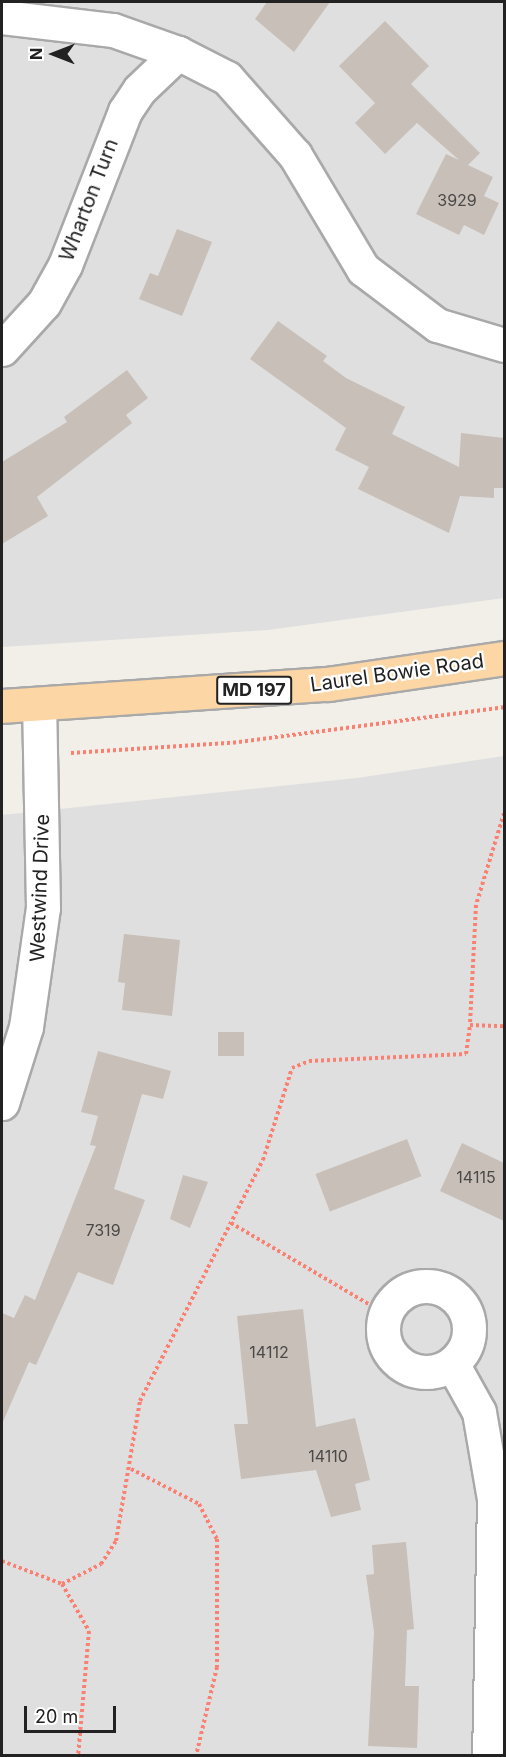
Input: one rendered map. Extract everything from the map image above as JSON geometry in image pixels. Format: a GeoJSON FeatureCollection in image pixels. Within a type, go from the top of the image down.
{"type":"FeatureCollection","features":[{"type":"Feature","properties":{"kind":"main road","name":"Laurel Bowie Road"},"geometry":{"type":"LineString","coordinates":[[2,706],[328,684],[504,658]]}},
{"type":"Feature","properties":{"kind":"street"},"geometry":{"type":"LineString","coordinates":[[2,17],[113,30],[178,53],[227,78],[272,124],[363,269],[437,325],[504,345]]}},
{"type":"Feature","properties":{"kind":"street","name":"Wharton Turn"},"geometry":{"type":"LineString","coordinates":[[2,349],[44,303],[65,265],[125,111],[139,90],[178,53]]}},
{"type":"Feature","properties":{"kind":"street","name":"Westwind Drive"},"geometry":{"type":"LineString","coordinates":[[3,1094],[37,974],[43,908],[42,755],[39,705]]}},
{"type":"Feature","properties":{"kind":"street"},"geometry":{"type":"LineString","coordinates":[[454,1367],[416,1374],[399,1366],[387,1352],[387,1315],[411,1286],[429,1284],[460,1298],[468,1320],[454,1367],[479,1412],[494,1499],[489,1755]]}},
{"type":"Feature","properties":{"kind":"path"},"geometry":{"type":"LineString","coordinates":[[42,755],[239,742],[504,707]]}},
{"type":"Feature","properties":{"kind":"path"},"geometry":{"type":"LineString","coordinates":[[62,1584],[101,1564],[116,1541],[132,1469],[140,1401],[263,1160],[292,1068],[309,1061],[466,1054],[470,1025],[476,905],[504,813]]}},
{"type":"Feature","properties":{"kind":"path"},"geometry":{"type":"LineString","coordinates":[[470,1025],[504,1026]]}},
{"type":"Feature","properties":{"kind":"path"},"geometry":{"type":"LineString","coordinates":[[231,1223],[387,1315]]}},
{"type":"Feature","properties":{"kind":"path"},"geometry":{"type":"LineString","coordinates":[[132,1469],[199,1504],[217,1539],[217,1667],[196,1755]]}},
{"type":"Feature","properties":{"kind":"path"},"geometry":{"type":"LineString","coordinates":[[2,1561],[62,1584],[89,1630],[78,1755]]}},
{"type":"Feature","properties":{"kind":"shaded area"},"geometry":{"type":"Polygon","coordinates":[[[2,2],[504,2],[504,598],[268,630],[2,647],[2,2]]]}},
{"type":"Feature","properties":{"kind":"shaded area"},"geometry":{"type":"Polygon","coordinates":[[[504,756],[504,1755],[2,1755],[2,815],[357,778],[504,756]]]}},
{"type":"Feature","properties":{"kind":"building"},"geometry":{"type":"Polygon","coordinates":[[[267,2],[330,2],[294,52],[255,19],[267,2]]]}},
{"type":"Feature","properties":{"kind":"building"},"geometry":{"type":"Polygon","coordinates":[[[385,21],[429,66],[411,84],[480,153],[468,165],[493,177],[484,196],[499,203],[484,235],[464,225],[459,235],[416,214],[446,154],[459,160],[417,123],[385,154],[355,123],[375,103],[339,66],[385,21]]]}},
{"type":"Feature","properties":{"kind":"building"},"geometry":{"type":"Polygon","coordinates":[[[177,229],[212,242],[182,316],[139,299],[150,273],[158,276],[177,229]]]}},
{"type":"Feature","properties":{"kind":"building"},"geometry":{"type":"Polygon","coordinates":[[[278,321],[327,356],[323,361],[346,378],[405,407],[392,434],[459,467],[461,433],[504,438],[504,488],[494,488],[494,498],[460,496],[449,533],[358,489],[369,467],[335,450],[346,428],[250,359],[278,321]]]}},
{"type":"Feature","properties":{"kind":"building"},"geometry":{"type":"Polygon","coordinates":[[[127,370],[148,398],[126,415],[132,423],[37,497],[48,516],[2,544],[2,462],[67,422],[64,417],[127,370]]]}},
{"type":"Feature","properties":{"kind":"building"},"geometry":{"type":"Polygon","coordinates":[[[124,934],[180,940],[172,1016],[122,1010],[125,983],[118,982],[124,934]]]}},
{"type":"Feature","properties":{"kind":"building"},"geometry":{"type":"Polygon","coordinates":[[[218,1032],[244,1032],[244,1056],[218,1056],[218,1032]]]}},
{"type":"Feature","properties":{"kind":"building"},"geometry":{"type":"Polygon","coordinates":[[[98,1051],[171,1071],[163,1099],[142,1094],[114,1189],[145,1200],[113,1285],[78,1272],[36,1365],[29,1362],[2,1424],[2,1313],[14,1318],[25,1295],[35,1300],[96,1146],[90,1145],[98,1116],[81,1112],[98,1051]]]}},
{"type":"Feature","properties":{"kind":"building"},"geometry":{"type":"Polygon","coordinates":[[[407,1139],[421,1176],[330,1211],[316,1174],[407,1139]]]}},
{"type":"Feature","properties":{"kind":"building"},"geometry":{"type":"Polygon","coordinates":[[[462,1143],[504,1163],[504,1221],[440,1191],[462,1143]]]}},
{"type":"Feature","properties":{"kind":"building"},"geometry":{"type":"Polygon","coordinates":[[[183,1175],[208,1182],[190,1228],[170,1219],[183,1175]]]}},
{"type":"Feature","properties":{"kind":"building"},"geometry":{"type":"Polygon","coordinates":[[[303,1309],[316,1427],[355,1418],[370,1480],[355,1484],[361,1510],[331,1517],[316,1470],[241,1479],[234,1424],[248,1424],[237,1316],[303,1309]]]}},
{"type":"Feature","properties":{"kind":"building"},"geometry":{"type":"Polygon","coordinates":[[[406,1542],[414,1629],[407,1630],[405,1686],[419,1686],[417,1748],[368,1746],[374,1632],[366,1575],[374,1574],[372,1545],[406,1542]]]}}]}
